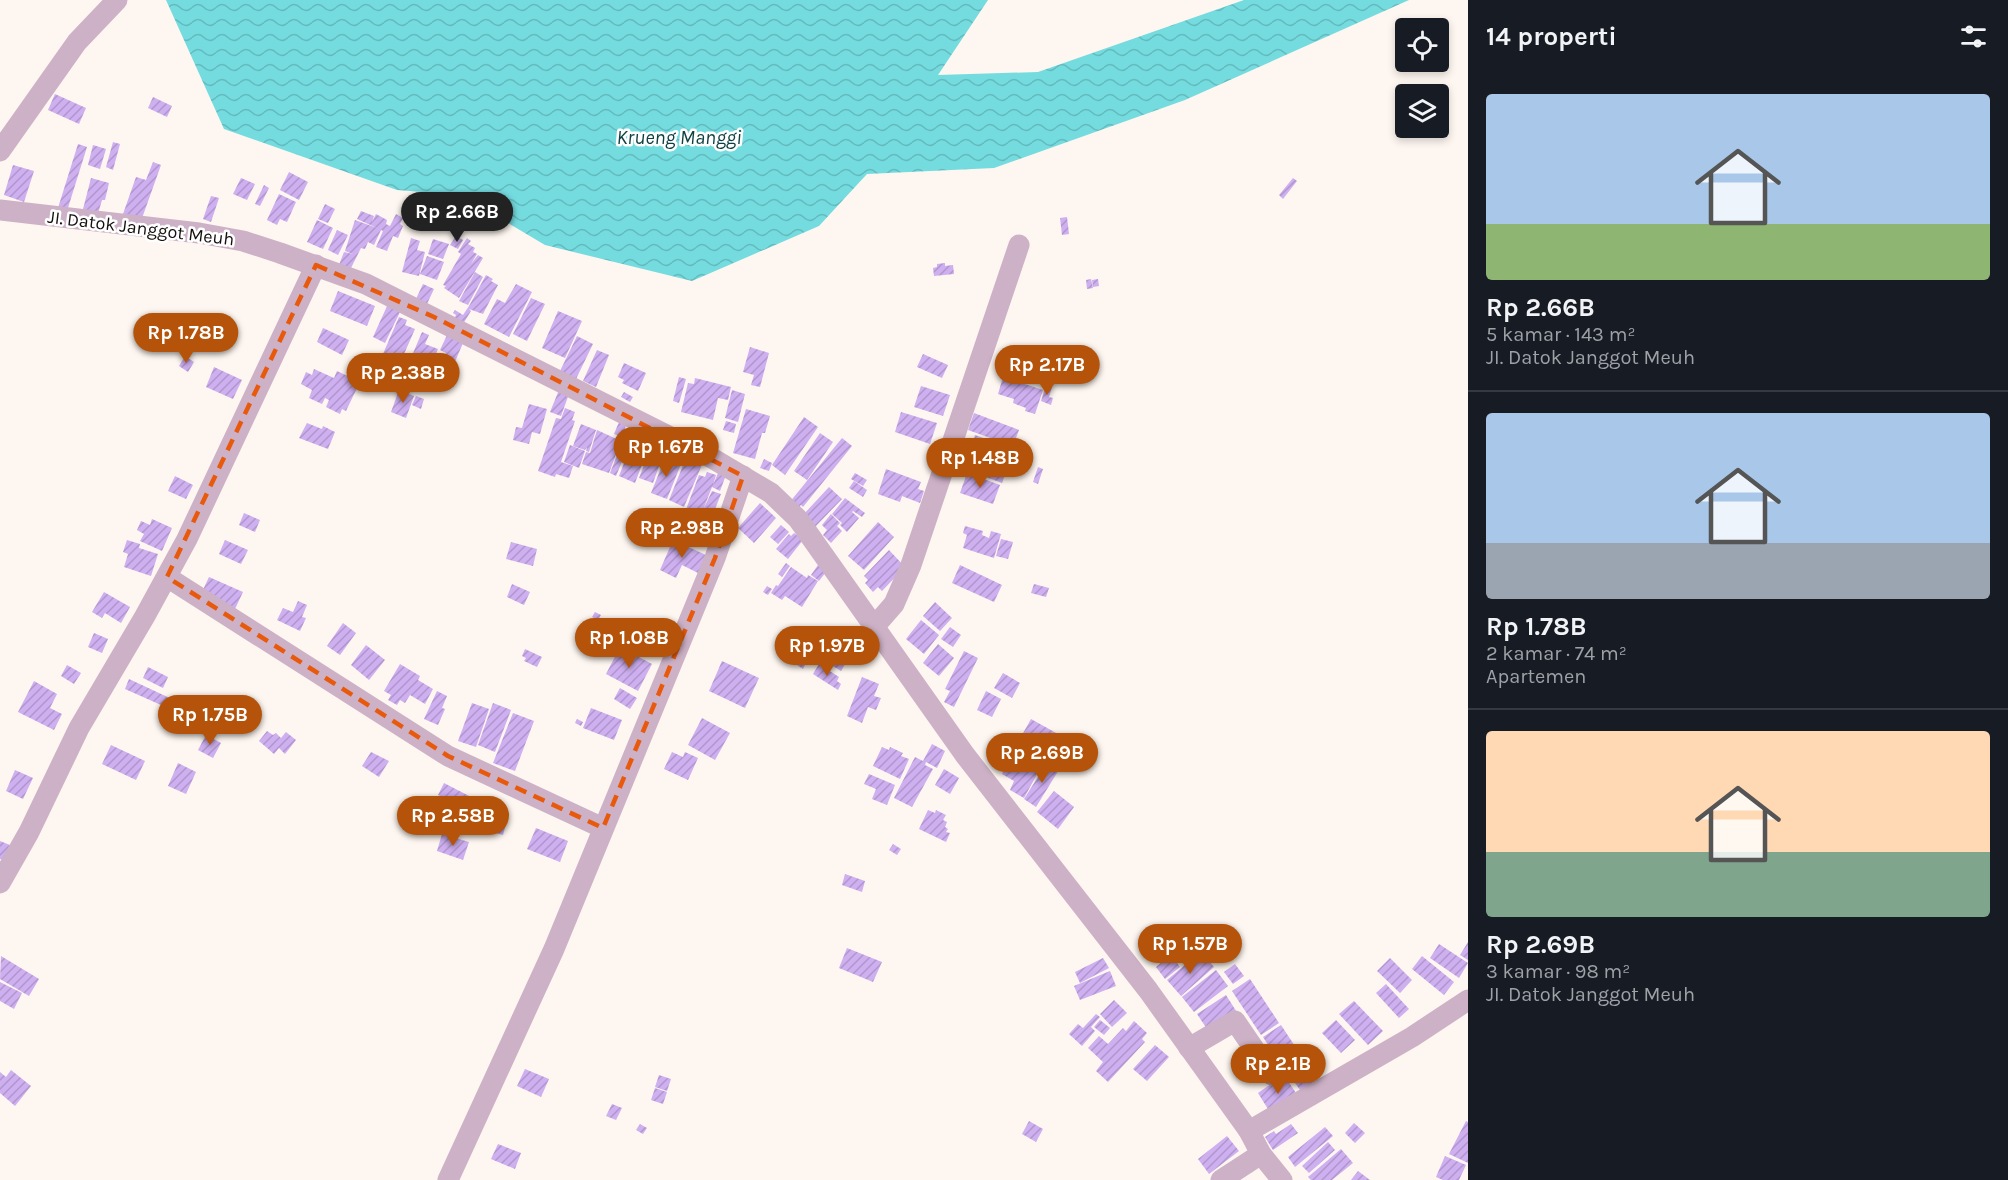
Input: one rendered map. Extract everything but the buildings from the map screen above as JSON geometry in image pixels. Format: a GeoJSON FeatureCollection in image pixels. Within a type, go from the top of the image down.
{"type":"FeatureCollection","features":[{"type":"Feature","properties":{"kind":"street"},"geometry":{"type":"LineString","coordinates":[[0,151],[77,42],[115,2]]}},
{"type":"Feature","properties":{"kind":"street","name":"JI. Datok Janggot Meuh"},"geometry":{"type":"LineString","coordinates":[[0,210],[199,233],[243,241],[316,265],[366,284],[434,317],[743,476],[771,493],[798,519],[965,755],[1148,990],[1249,1131],[1261,1154],[1282,1180]]}},
{"type":"Feature","properties":{"kind":"street"},"geometry":{"type":"LineString","coordinates":[[874,627],[894,604],[911,565],[1019,245]]}},
{"type":"Feature","properties":{"kind":"street"},"geometry":{"type":"LineString","coordinates":[[0,883],[29,832],[79,728],[167,577],[316,265]]}},
{"type":"Feature","properties":{"kind":"street"},"geometry":{"type":"LineString","coordinates":[[448,1180],[554,949],[715,558],[743,476]]}},
{"type":"Feature","properties":{"kind":"street"},"geometry":{"type":"LineString","coordinates":[[167,577],[448,756],[603,828]]}},
{"type":"Feature","properties":{"kind":"street"},"geometry":{"type":"LineString","coordinates":[[1249,1131],[1412,1037],[1468,1000]]}},
{"type":"Feature","properties":{"kind":"street"},"geometry":{"type":"LineString","coordinates":[[1189,1048],[1235,1021],[1272,1075]]}},
{"type":"Feature","properties":{"kind":"street"},"geometry":{"type":"LineString","coordinates":[[1221,1180],[1261,1154]]}},
{"type":"Feature","properties":{"kind":"highlighted area"},"geometry":{"type":"Polygon","coordinates":[[[316,265],[434,317],[743,476],[715,558],[603,828],[448,756],[167,577],[316,265]]]}},
{"type":"Feature","properties":{"kind":"water","name":"Krueng Manggi"},"geometry":{"type":"Polygon","coordinates":[[[166,0],[988,0],[938,75],[1038,72],[1244,0],[1409,0],[1185,100],[994,168],[867,174],[819,226],[692,281],[545,245],[461,195],[397,190],[224,129],[166,0]]]}}]}
